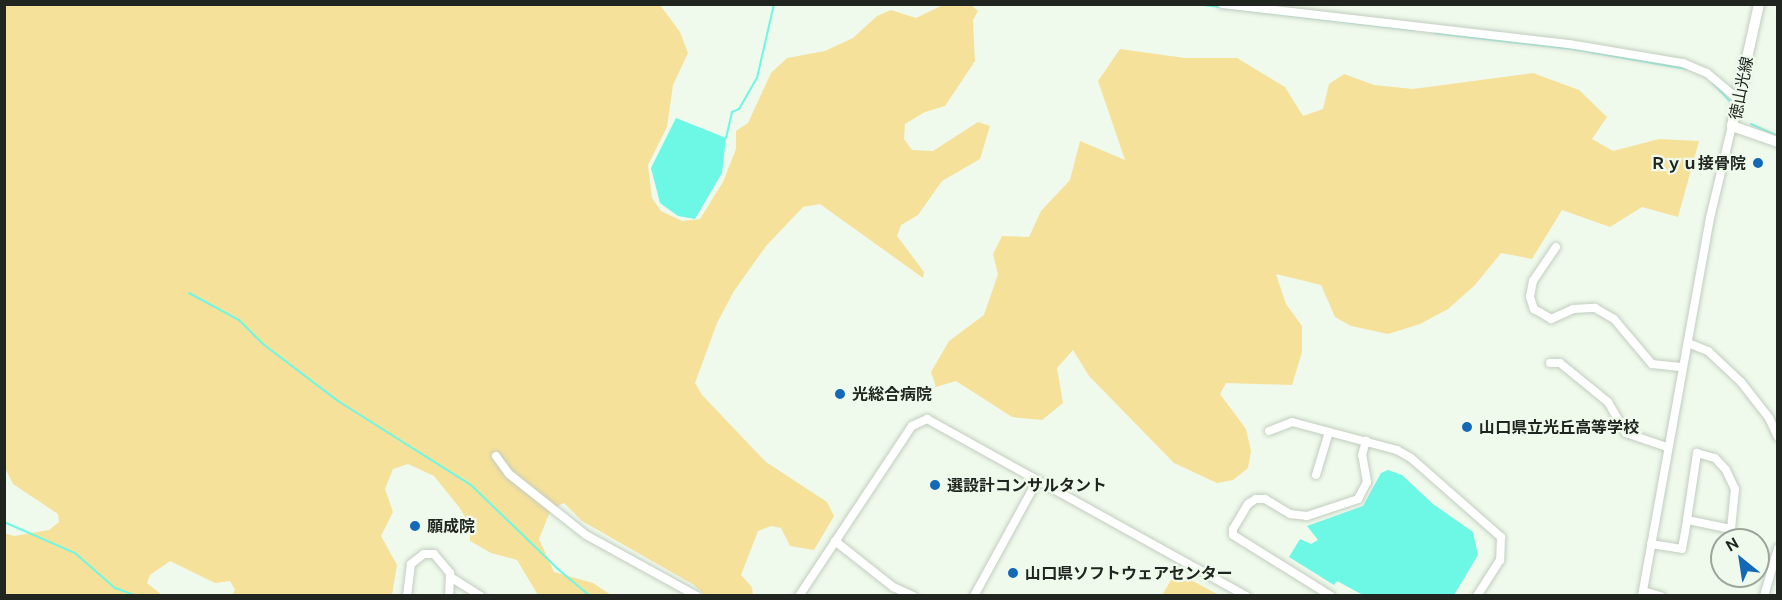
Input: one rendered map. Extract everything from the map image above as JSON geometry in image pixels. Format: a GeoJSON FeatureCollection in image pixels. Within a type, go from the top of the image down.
{"type":"FeatureCollection","features":[{"type":"Feature","properties":{"kind":"main road","name":"徳山光線"},"geometry":{"type":"LineString","coordinates":[[1759,4],[1732,126],[1778,142]]}},
{"type":"Feature","properties":{"kind":"street"},"geometry":{"type":"LineString","coordinates":[[1222,4],[1569,44],[1683,63],[1707,74],[1737,98]]}},
{"type":"Feature","properties":{"kind":"street"},"geometry":{"type":"LineString","coordinates":[[1661,596],[1643,593],[1667,447],[1710,218],[1732,126]]}},
{"type":"Feature","properties":{"kind":"street"},"geometry":{"type":"LineString","coordinates":[[1556,248],[1533,281],[1530,297],[1534,309],[1551,319],[1573,309],[1595,308],[1614,319],[1652,364],[1683,367]]}},
{"type":"Feature","properties":{"kind":"street"},"geometry":{"type":"LineString","coordinates":[[1688,343],[1708,351],[1741,382],[1773,418],[1778,436]]}},
{"type":"Feature","properties":{"kind":"street"},"geometry":{"type":"LineString","coordinates":[[1550,363],[1560,363],[1608,402],[1626,433],[1667,447]]}},
{"type":"Feature","properties":{"kind":"street"},"geometry":{"type":"LineString","coordinates":[[799,596],[919,419],[935,420],[1037,480],[1246,596]]}},
{"type":"Feature","properties":{"kind":"street"},"geometry":{"type":"LineString","coordinates":[[1269,431],[1292,422],[1366,441],[1411,458],[1496,530],[1502,553],[1477,596]]}},
{"type":"Feature","properties":{"kind":"street"},"geometry":{"type":"LineString","coordinates":[[1316,475],[1329,432]]}},
{"type":"Feature","properties":{"kind":"street"},"geometry":{"type":"LineString","coordinates":[[1331,596],[1233,535],[1233,529],[1248,504],[1256,499],[1265,499],[1290,514],[1307,516],[1358,499],[1367,482],[1362,455],[1366,441]]}},
{"type":"Feature","properties":{"kind":"street"},"geometry":{"type":"LineString","coordinates":[[1651,544],[1682,549],[1697,453],[1715,458],[1735,489],[1731,529],[1687,520]]}},
{"type":"Feature","properties":{"kind":"street"},"geometry":{"type":"LineString","coordinates":[[496,456],[509,474],[586,536],[697,596]]}},
{"type":"Feature","properties":{"kind":"street"},"geometry":{"type":"LineString","coordinates":[[974,596],[1037,480]]}},
{"type":"Feature","properties":{"kind":"street"},"geometry":{"type":"LineString","coordinates":[[835,541],[893,587],[913,596]]}},
{"type":"Feature","properties":{"kind":"street"},"geometry":{"type":"LineString","coordinates":[[1764,596],[1778,548]]}},
{"type":"Feature","properties":{"kind":"street"},"geometry":{"type":"LineString","coordinates":[[407,596],[411,564],[424,554],[434,554],[444,562],[452,578],[482,596]]}},
{"type":"Feature","properties":{"kind":"street"},"geometry":{"type":"LineString","coordinates":[[449,596],[452,578]]}},
{"type":"Feature","properties":{"kind":"shaded area"},"geometry":{"type":"Polygon","coordinates":[[[5,5],[660,5],[680,32],[688,53],[673,85],[667,127],[648,165],[652,198],[661,211],[682,221],[700,219],[723,182],[736,149],[736,131],[748,123],[771,73],[787,58],[825,51],[853,38],[877,16],[891,10],[916,18],[943,5],[971,5],[978,11],[973,20],[975,61],[945,106],[925,112],[905,124],[904,139],[912,150],[933,151],[978,122],[990,126],[980,159],[942,181],[918,215],[901,225],[897,236],[924,272],[923,278],[820,204],[803,207],[766,246],[734,291],[717,323],[695,383],[702,395],[766,462],[827,502],[834,516],[814,550],[790,546],[781,528],[771,526],[758,531],[741,575],[752,587],[753,595],[705,595],[694,585],[582,521],[564,503],[551,509],[539,539],[554,572],[593,583],[611,595],[538,595],[517,560],[491,553],[470,541],[470,525],[459,507],[434,476],[408,464],[393,469],[385,489],[393,512],[381,536],[397,565],[392,595],[232,595],[235,590],[230,581],[215,583],[170,561],[150,575],[147,583],[162,595],[5,595],[4,533],[14,536],[49,530],[59,522],[58,514],[13,484],[5,468],[5,5]]]}},
{"type":"Feature","properties":{"kind":"shaded area"},"geometry":{"type":"Polygon","coordinates":[[[1120,49],[1185,58],[1237,58],[1285,87],[1303,116],[1323,109],[1329,84],[1344,74],[1374,85],[1413,89],[1533,73],[1579,90],[1607,117],[1592,139],[1613,151],[1659,139],[1699,141],[1678,217],[1642,207],[1610,227],[1562,210],[1532,259],[1501,253],[1475,285],[1448,309],[1420,324],[1388,334],[1351,326],[1335,317],[1321,285],[1276,274],[1286,304],[1302,326],[1302,352],[1292,385],[1226,383],[1220,394],[1246,429],[1251,451],[1248,468],[1233,480],[1217,483],[1174,463],[1089,376],[1073,350],[1057,368],[1063,403],[1042,420],[1012,417],[956,381],[936,387],[931,372],[949,341],[984,315],[998,274],[993,254],[1002,236],[1029,237],[1041,211],[1070,180],[1080,141],[1125,160],[1098,81],[1120,49]]]}},
{"type":"Feature","properties":{"kind":"shaded area"},"geometry":{"type":"Polygon","coordinates":[[[1176,572],[1219,595],[1162,595],[1176,572]]]}},
{"type":"Feature","properties":{"kind":"water"},"geometry":{"type":"Polygon","coordinates":[[[676,118],[726,138],[722,173],[695,219],[678,216],[660,203],[651,168],[676,118]]]}},
{"type":"Feature","properties":{"kind":"water"},"geometry":{"type":"Polygon","coordinates":[[[1388,470],[1402,475],[1433,504],[1473,532],[1478,555],[1454,595],[1363,595],[1337,581],[1334,585],[1289,557],[1300,539],[1311,544],[1318,540],[1307,526],[1363,506],[1381,473],[1388,470]]]}},
{"type":"Feature","properties":{"kind":"waterway"},"geometry":{"type":"LineString","coordinates":[[726,138],[732,112],[739,109],[757,78],[774,4]]}},
{"type":"Feature","properties":{"kind":"waterway"},"geometry":{"type":"LineString","coordinates":[[1195,4],[1413,30]]}},
{"type":"Feature","properties":{"kind":"waterway"},"geometry":{"type":"LineString","coordinates":[[1434,33],[1573,49],[1686,69]]}},
{"type":"Feature","properties":{"kind":"waterway"},"geometry":{"type":"LineString","coordinates":[[1712,82],[1730,101]]}},
{"type":"Feature","properties":{"kind":"waterway"},"geometry":{"type":"LineString","coordinates":[[1751,124],[1778,136]]}},
{"type":"Feature","properties":{"kind":"waterway"},"geometry":{"type":"LineString","coordinates":[[189,293],[239,320],[263,344],[338,401],[471,485],[559,570],[590,596]]}},
{"type":"Feature","properties":{"kind":"waterway"},"geometry":{"type":"LineString","coordinates":[[4,522],[75,553],[115,588],[137,596]]}},
{"type":"Feature","properties":{"kind":"waterway"},"geometry":{"type":"LineString","coordinates":[[145,596],[165,596]]}},
{"type":"Feature","properties":{"kind":"place","name":"Ｒｙｕ接骨院"},"geometry":{"type":"Point","coordinates":[1758,163]}},
{"type":"Feature","properties":{"kind":"place","name":"光総合病院"},"geometry":{"type":"Point","coordinates":[840,394]}},
{"type":"Feature","properties":{"kind":"place","name":"山口県立光丘高等学校"},"geometry":{"type":"Point","coordinates":[1467,427]}},
{"type":"Feature","properties":{"kind":"place","name":"選設計コンサルタント"},"geometry":{"type":"Point","coordinates":[935,485]}},
{"type":"Feature","properties":{"kind":"place","name":"願成院"},"geometry":{"type":"Point","coordinates":[415,526]}},
{"type":"Feature","properties":{"kind":"place","name":"山口県ソフトウェアセンター"},"geometry":{"type":"Point","coordinates":[1013,573]}}]}
